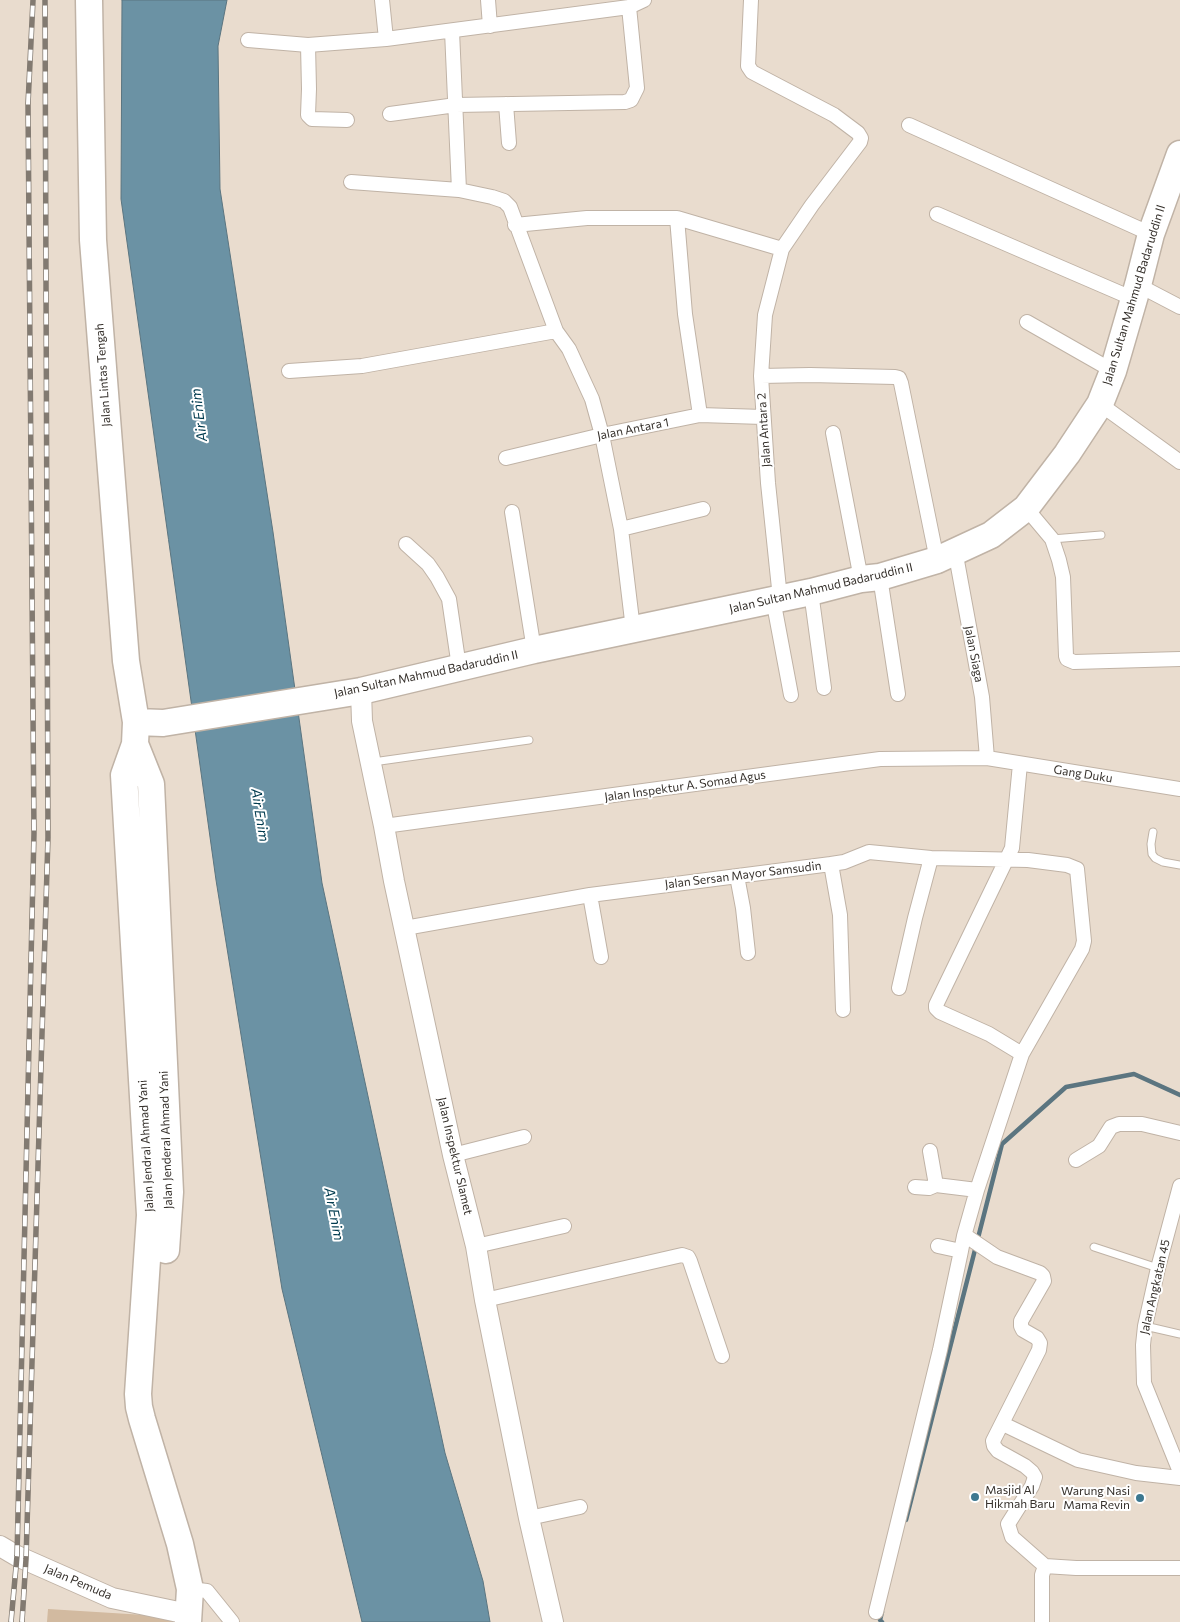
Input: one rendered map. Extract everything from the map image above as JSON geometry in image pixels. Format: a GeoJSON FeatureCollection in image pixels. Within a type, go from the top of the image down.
{"type":"FeatureCollection","features":[{"type":"Feature","properties":{"kind":"highway","name":"Jalan Lintas Tengah"},"geometry":{"type":"LineString","coordinates":[[89,0],[93,240],[126,661],[135,733]]}},
{"type":"Feature","properties":{"kind":"highway","name":"Jalan Sultan Mahmud Badaruddin II"},"geometry":{"type":"LineString","coordinates":[[135,733],[163,723],[361,690],[534,650],[811,592],[870,578],[946,555],[991,535],[1026,508],[1067,454],[1100,404],[1113,371],[1136,292],[1150,234],[1172,197],[1180,154]]}},
{"type":"Feature","properties":{"kind":"highway","name":"Jalan Jendral Ahmad Yani"},"geometry":{"type":"LineString","coordinates":[[135,733],[124,775],[150,1215],[138,1394],[142,1419],[180,1544],[196,1608]]}},
{"type":"Feature","properties":{"kind":"highway","name":"Jalan Jenderal Ahmad Yani"},"geometry":{"type":"LineString","coordinates":[[135,733],[151,784],[170,1192],[156,1400],[197,1538],[196,1608]]}},
{"type":"Feature","properties":{"kind":"street"},"geometry":{"type":"LineString","coordinates":[[382,0],[386,39]]}},
{"type":"Feature","properties":{"kind":"street"},"geometry":{"type":"LineString","coordinates":[[488,0],[490,26]]}},
{"type":"Feature","properties":{"kind":"street"},"geometry":{"type":"LineString","coordinates":[[248,40],[308,45],[386,39],[629,7],[644,0]]}},
{"type":"Feature","properties":{"kind":"street"},"geometry":{"type":"LineString","coordinates":[[751,0],[748,66],[752,72],[834,115],[858,133],[861,138],[860,142],[812,205],[782,249],[765,315],[761,376]]}},
{"type":"Feature","properties":{"kind":"street"},"geometry":{"type":"LineString","coordinates":[[390,114],[456,105],[625,102],[631,100],[637,88],[629,7]]}},
{"type":"Feature","properties":{"kind":"street"},"geometry":{"type":"LineString","coordinates":[[452,31],[459,190]]}},
{"type":"Feature","properties":{"kind":"street"},"geometry":{"type":"LineString","coordinates":[[308,45],[308,115],[312,119],[347,120]]}},
{"type":"Feature","properties":{"kind":"street"},"geometry":{"type":"LineString","coordinates":[[506,104],[509,143]]}},
{"type":"Feature","properties":{"kind":"street"},"geometry":{"type":"LineString","coordinates":[[910,125],[1150,234]]}},
{"type":"Feature","properties":{"kind":"street"},"geometry":{"type":"LineString","coordinates":[[351,182],[459,190],[504,201],[510,208],[556,331],[568,349],[592,399],[602,435],[621,530],[633,629]]}},
{"type":"Feature","properties":{"kind":"street"},"geometry":{"type":"LineString","coordinates":[[938,214],[1136,292],[1180,307]]}},
{"type":"Feature","properties":{"kind":"street"},"geometry":{"type":"LineString","coordinates":[[516,225],[588,218],[677,218],[782,249]]}},
{"type":"Feature","properties":{"kind":"street"},"geometry":{"type":"LineString","coordinates":[[677,218],[685,314],[700,415]]}},
{"type":"Feature","properties":{"kind":"street"},"geometry":{"type":"LineString","coordinates":[[1027,322],[1113,371]]}},
{"type":"Feature","properties":{"kind":"street"},"geometry":{"type":"LineString","coordinates":[[289,371],[362,366],[556,331]]}},
{"type":"Feature","properties":{"kind":"street","name":"Jalan Antara 2"},"geometry":{"type":"LineString","coordinates":[[791,695],[776,598],[761,376],[896,377],[901,383]]}},
{"type":"Feature","properties":{"kind":"street","name":"Jalan Siaga"},"geometry":{"type":"LineString","coordinates":[[901,383],[982,697],[987,758]]}},
{"type":"Feature","properties":{"kind":"street"},"geometry":{"type":"LineString","coordinates":[[1100,404],[1180,462]]}},
{"type":"Feature","properties":{"kind":"street","name":"Jalan Antara 1"},"geometry":{"type":"LineString","coordinates":[[506,458],[602,435],[700,415],[763,417]]}},
{"type":"Feature","properties":{"kind":"street"},"geometry":{"type":"LineString","coordinates":[[833,433],[898,694]]}},
{"type":"Feature","properties":{"kind":"street"},"geometry":{"type":"LineString","coordinates":[[1026,508],[1052,539],[1060,560],[1063,577],[1067,659],[1074,662],[1180,659]]}},
{"type":"Feature","properties":{"kind":"street"},"geometry":{"type":"LineString","coordinates":[[621,530],[703,509]]}},
{"type":"Feature","properties":{"kind":"street"},"geometry":{"type":"LineString","coordinates":[[512,512],[534,650]]}},
{"type":"Feature","properties":{"kind":"street"},"geometry":{"type":"LineString","coordinates":[[406,544],[428,564],[438,577],[448,599],[459,667]]}},
{"type":"Feature","properties":{"kind":"street"},"geometry":{"type":"LineString","coordinates":[[811,592],[824,688]]}},
{"type":"Feature","properties":{"kind":"street","name":"Jalan Inspektur Slamet"},"geometry":{"type":"LineString","coordinates":[[361,690],[362,720],[370,762],[454,1155],[476,1246],[529,1518],[552,1622]]}},
{"type":"Feature","properties":{"kind":"street","name":"Gang Duku"},"geometry":{"type":"LineString","coordinates":[[987,758],[1180,789]]}},
{"type":"Feature","properties":{"kind":"street","name":"Jalan Inspektur A. Somad Agus"},"geometry":{"type":"LineString","coordinates":[[384,826],[880,759],[987,758]]}},
{"type":"Feature","properties":{"kind":"street"},"geometry":{"type":"LineString","coordinates":[[876,1612],[938,1359],[961,1251],[977,1190],[1022,1054],[989,1034],[940,1012],[936,1008],[1012,848],[1020,764]]}},
{"type":"Feature","properties":{"kind":"street","name":"Jalan Sersan Mayor Samsudin"},"geometry":{"type":"LineString","coordinates":[[405,928],[590,895],[844,862],[869,852],[931,858],[1007,859],[1067,865],[1077,869],[1079,874],[1084,941],[1082,948],[1022,1054]]}},
{"type":"Feature","properties":{"kind":"street"},"geometry":{"type":"LineString","coordinates":[[899,988],[931,858]]}},
{"type":"Feature","properties":{"kind":"street"},"geometry":{"type":"LineString","coordinates":[[831,864],[840,915],[843,1010]]}},
{"type":"Feature","properties":{"kind":"street"},"geometry":{"type":"LineString","coordinates":[[737,876],[748,953]]}},
{"type":"Feature","properties":{"kind":"street"},"geometry":{"type":"LineString","coordinates":[[590,895],[600,957]]}},
{"type":"Feature","properties":{"kind":"street"},"geometry":{"type":"LineString","coordinates":[[1076,1160],[1099,1146],[1111,1127],[1119,1124],[1142,1124],[1180,1133]]}},
{"type":"Feature","properties":{"kind":"street"},"geometry":{"type":"LineString","coordinates":[[454,1155],[524,1137]]}},
{"type":"Feature","properties":{"kind":"street"},"geometry":{"type":"LineString","coordinates":[[930,1151],[936,1185]]}},
{"type":"Feature","properties":{"kind":"street"},"geometry":{"type":"LineString","coordinates":[[915,1188],[929,1188],[936,1185],[977,1190]]}},
{"type":"Feature","properties":{"kind":"street","name":"Jalan Angkatan 45"},"geometry":{"type":"LineString","coordinates":[[1180,1186],[1144,1326],[1143,1345],[1144,1383],[1180,1472]]}},
{"type":"Feature","properties":{"kind":"street"},"geometry":{"type":"LineString","coordinates":[[476,1246],[564,1226]]}},
{"type":"Feature","properties":{"kind":"street"},"geometry":{"type":"LineString","coordinates":[[966,1237],[997,1257],[1040,1273],[1044,1281],[1021,1321],[1023,1330],[1037,1338],[1040,1343],[1038,1350],[993,1441],[998,1451],[1025,1466],[1035,1477],[1032,1486],[1008,1524],[1012,1537],[1044,1566],[1076,1568],[1180,1568]]}},
{"type":"Feature","properties":{"kind":"street"},"geometry":{"type":"LineString","coordinates":[[938,1246],[961,1251]]}},
{"type":"Feature","properties":{"kind":"street"},"geometry":{"type":"LineString","coordinates":[[485,1300],[682,1254],[688,1257],[690,1261],[722,1356]]}},
{"type":"Feature","properties":{"kind":"street"},"geometry":{"type":"LineString","coordinates":[[1003,1424],[1078,1460],[1136,1473],[1180,1478]]}},
{"type":"Feature","properties":{"kind":"street"},"geometry":{"type":"LineString","coordinates":[[529,1518],[580,1507]]}},
{"type":"Feature","properties":{"kind":"street","name":"Jalan Pemuda"},"geometry":{"type":"LineString","coordinates":[[0,1546],[17,1556],[112,1598],[196,1608]]}},
{"type":"Feature","properties":{"kind":"street"},"geometry":{"type":"LineString","coordinates":[[1042,1622],[1042,1575],[1044,1566]]}},
{"type":"Feature","properties":{"kind":"street"},"geometry":{"type":"LineString","coordinates":[[196,1608],[232,1622]]}},
{"type":"Feature","properties":{"kind":"lane"},"geometry":{"type":"LineString","coordinates":[[1052,539],[1101,536]]}},
{"type":"Feature","properties":{"kind":"lane"},"geometry":{"type":"LineString","coordinates":[[370,762],[529,740]]}},
{"type":"Feature","properties":{"kind":"lane"},"geometry":{"type":"LineString","coordinates":[[1152,832],[1152,854],[1155,858],[1163,862],[1180,865]]}},
{"type":"Feature","properties":{"kind":"lane"},"geometry":{"type":"LineString","coordinates":[[1094,1247],[1158,1268]]}},
{"type":"Feature","properties":{"kind":"lane"},"geometry":{"type":"LineString","coordinates":[[1144,1326],[1180,1334]]}},
{"type":"Feature","properties":{"kind":"shaded area"},"geometry":{"type":"Polygon","coordinates":[[[48,1609],[177,1617],[177,1622],[47,1622],[48,1609]]]}},
{"type":"Feature","properties":{"kind":"water","name":"Air Enim"},"geometry":{"type":"Polygon","coordinates":[[[122,0],[227,0],[218,46],[220,189],[273,532],[322,883],[445,1453],[483,1581],[490,1622],[362,1622],[282,1289],[216,880],[121,199],[122,0]]]}},
{"type":"Feature","properties":{"kind":"waterway"},"geometry":{"type":"LineString","coordinates":[[906,1520],[1002,1144],[1066,1087],[1134,1074],[1180,1095]]}},
{"type":"Feature","properties":{"kind":"waterway"},"geometry":{"type":"LineString","coordinates":[[882,1612],[880,1620],[882,1622]]}},
{"type":"Feature","properties":{"kind":"railway"},"geometry":{"type":"LineString","coordinates":[[11,1622],[17,1556],[34,833],[28,104],[33,0]]}},
{"type":"Feature","properties":{"kind":"railway"},"geometry":{"type":"LineString","coordinates":[[22,1622],[26,1559],[48,837],[45,0]]}},
{"type":"Feature","properties":{"kind":"place","name":"Masjid Al Hikmah Baru"},"geometry":{"type":"Point","coordinates":[975,1497]}},
{"type":"Feature","properties":{"kind":"place","name":"Warung Nasi Mama Revin"},"geometry":{"type":"Point","coordinates":[1140,1498]}}]}
